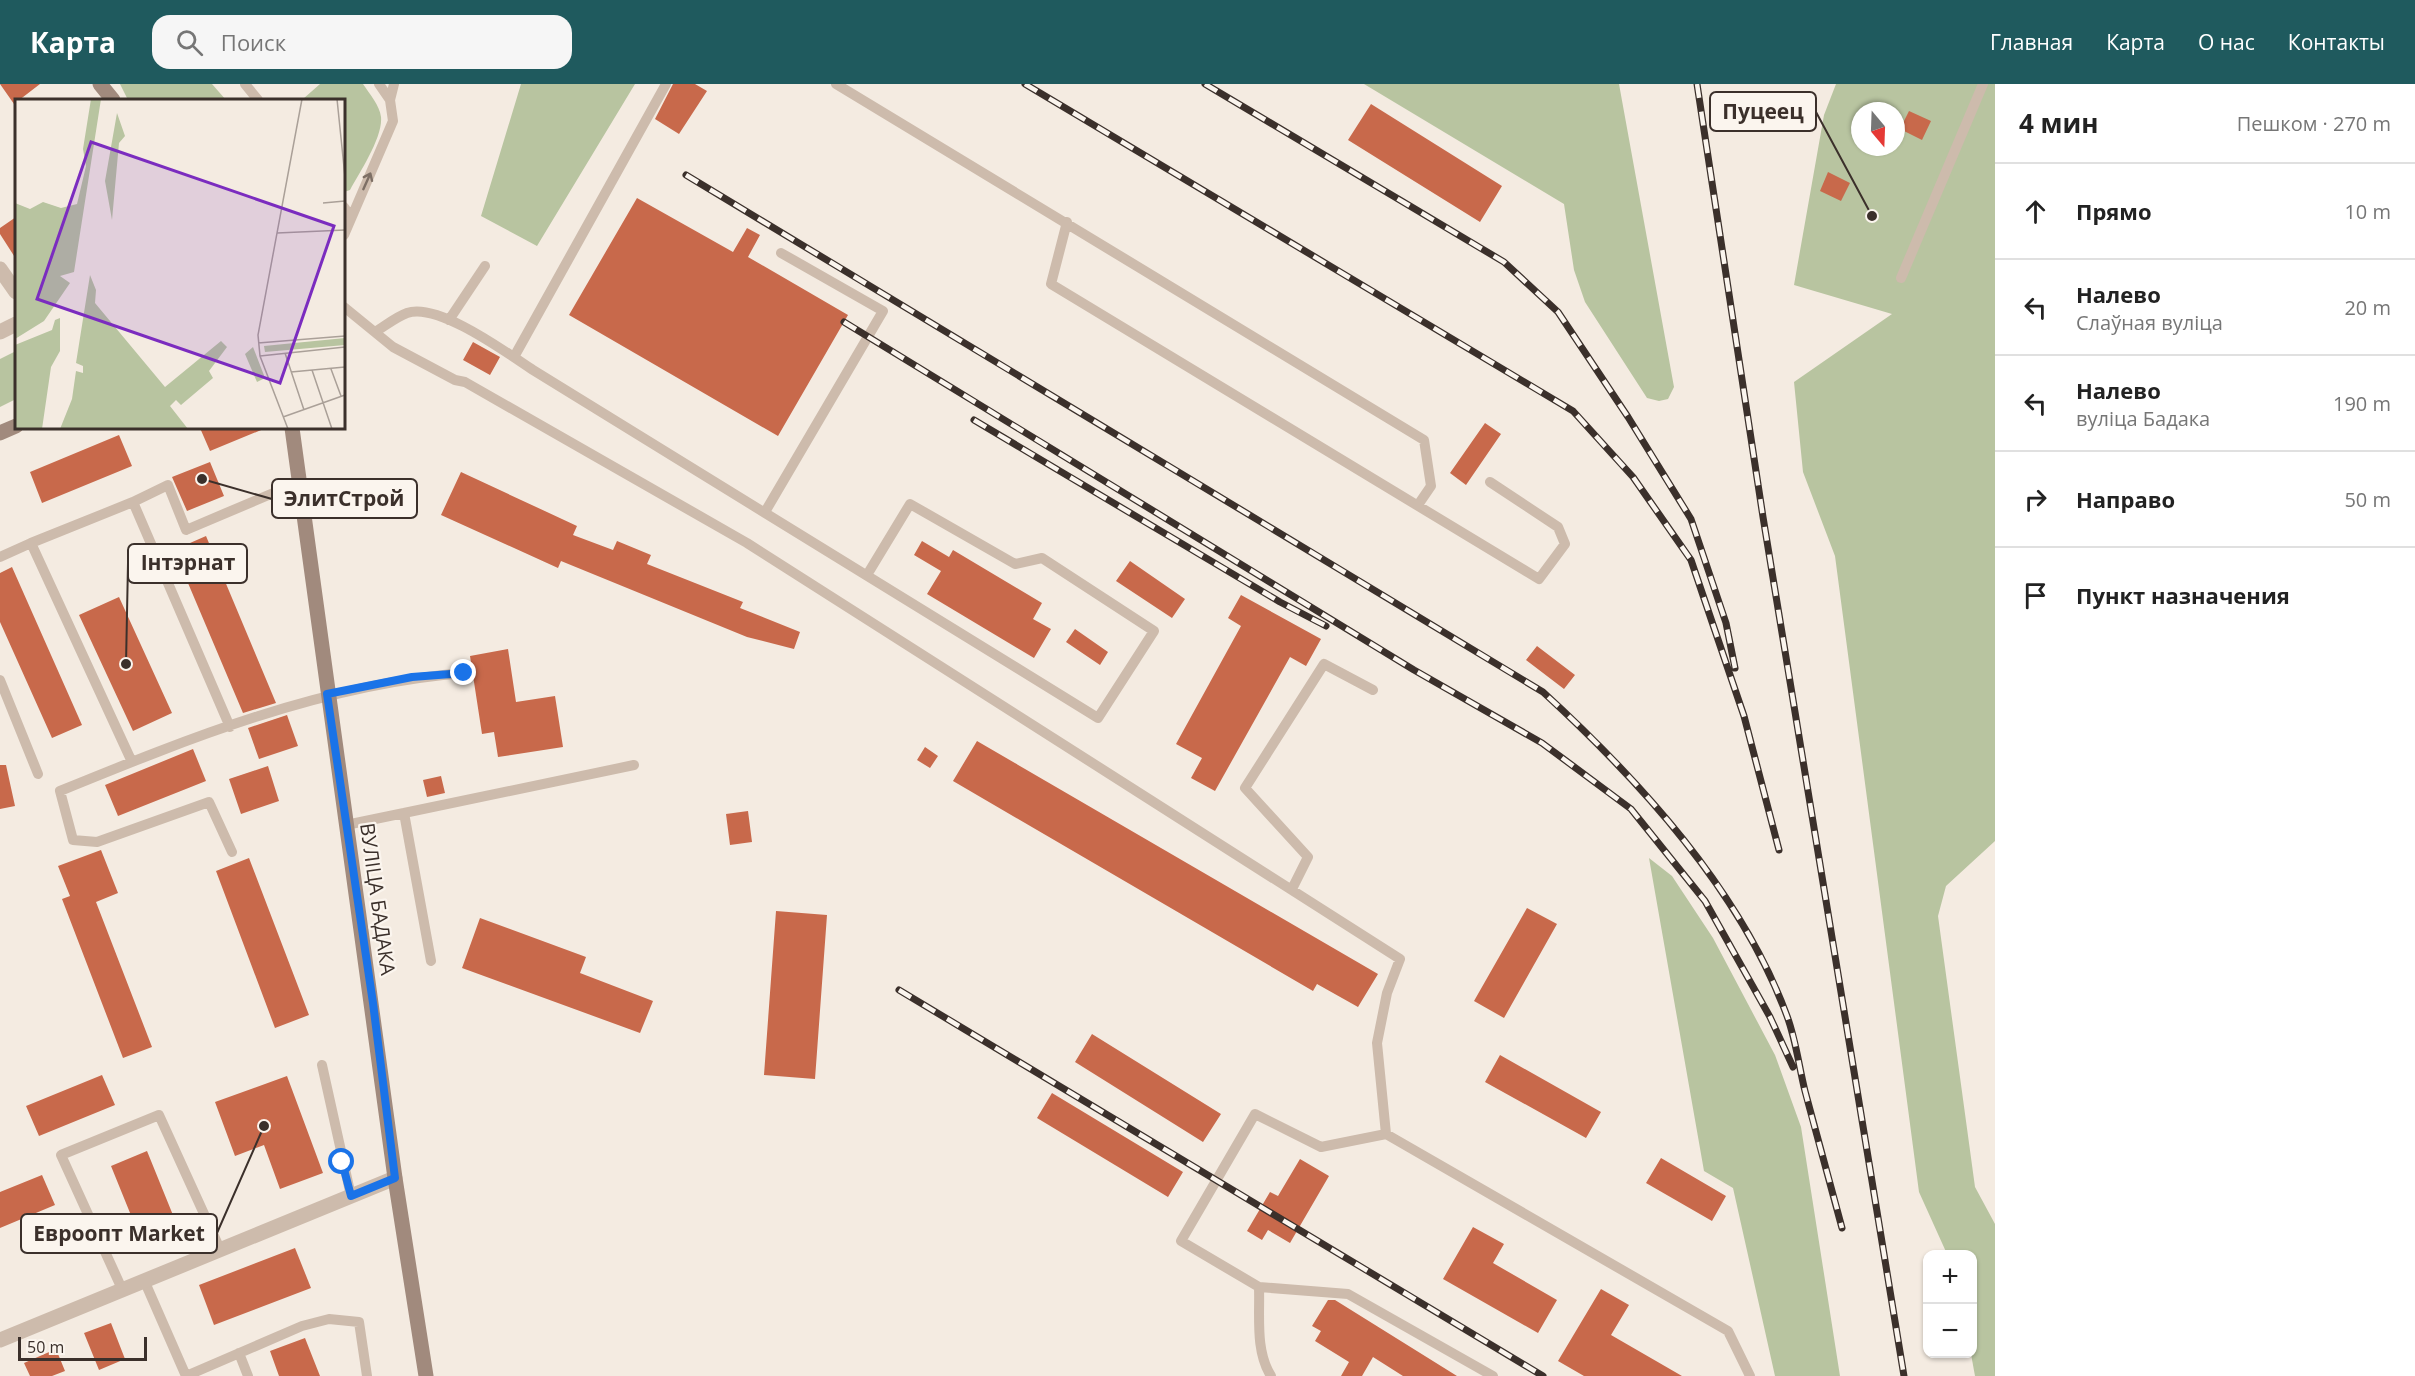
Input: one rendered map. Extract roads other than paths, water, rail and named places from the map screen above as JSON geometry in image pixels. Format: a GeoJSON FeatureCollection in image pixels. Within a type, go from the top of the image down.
{"type":"FeatureCollection","features":[{"type":"Feature","properties":{"kind":"main road"},"geometry":{"type":"LineString","coordinates":[[100,84],[112,99]]}},
{"type":"Feature","properties":{"kind":"main road"},"geometry":{"type":"LineString","coordinates":[[0,433],[15,426]]}},
{"type":"Feature","properties":{"kind":"main road","name":"ВУЛІЦА БАДАКА"},"geometry":{"type":"LineString","coordinates":[[292,429],[395,1178],[426,1376]]}},
{"type":"Feature","properties":{"kind":"street"},"geometry":{"type":"LineString","coordinates":[[0,269],[15,291]]}},
{"type":"Feature","properties":{"kind":"street"},"geometry":{"type":"LineString","coordinates":[[0,332],[15,324]]}},
{"type":"Feature","properties":{"kind":"street"},"geometry":{"type":"LineString","coordinates":[[0,1340],[395,1178]]}},
{"type":"Feature","properties":{"kind":"lane"},"geometry":{"type":"LineString","coordinates":[[245,84],[257,99]]}},
{"type":"Feature","properties":{"kind":"lane"},"geometry":{"type":"LineString","coordinates":[[379,84],[390,100]]}},
{"type":"Feature","properties":{"kind":"lane"},"geometry":{"type":"LineString","coordinates":[[345,232],[393,121],[390,100],[394,84]]}},
{"type":"Feature","properties":{"kind":"lane"},"geometry":{"type":"LineString","coordinates":[[514,357],[666,84]]}},
{"type":"Feature","properties":{"kind":"lane"},"geometry":{"type":"LineString","coordinates":[[836,84],[1424,440],[1431,486],[1418,505]]}},
{"type":"Feature","properties":{"kind":"lane"},"geometry":{"type":"LineString","coordinates":[[1901,278],[1983,84]]}},
{"type":"Feature","properties":{"kind":"lane"},"geometry":{"type":"LineString","coordinates":[[345,208],[351,217]]}},
{"type":"Feature","properties":{"kind":"lane"},"geometry":{"type":"LineString","coordinates":[[1067,222],[1051,284],[1539,579],[1565,544],[1558,527],[1490,482]]}},
{"type":"Feature","properties":{"kind":"lane"},"geometry":{"type":"LineString","coordinates":[[765,512],[883,311],[781,254]]}},
{"type":"Feature","properties":{"kind":"lane"},"geometry":{"type":"LineString","coordinates":[[449,320],[485,266]]}},
{"type":"Feature","properties":{"kind":"lane"},"geometry":{"type":"LineString","coordinates":[[345,308],[393,347],[455,380],[465,382],[747,543],[1400,959],[1387,993],[1377,1043],[1386,1134]]}},
{"type":"Feature","properties":{"kind":"lane"},"geometry":{"type":"LineString","coordinates":[[375,332],[409,312],[428,313],[449,320],[481,336],[514,357],[1098,718],[1154,631],[1042,558],[1015,564],[910,504],[867,575]]}},
{"type":"Feature","properties":{"kind":"lane"},"geometry":{"type":"LineString","coordinates":[[0,557],[133,502],[168,485],[186,530],[278,491],[299,487]]}},
{"type":"Feature","properties":{"kind":"lane"},"geometry":{"type":"LineString","coordinates":[[133,502],[230,727]]}},
{"type":"Feature","properties":{"kind":"lane"},"geometry":{"type":"LineString","coordinates":[[31,543],[132,762]]}},
{"type":"Feature","properties":{"kind":"lane"},"geometry":{"type":"LineString","coordinates":[[1292,889],[1308,858],[1245,788],[1324,664],[1373,690]]}},
{"type":"Feature","properties":{"kind":"lane"},"geometry":{"type":"LineString","coordinates":[[232,852],[209,802],[97,842],[73,840],[60,791],[132,762],[327,694],[412,677],[464,673]]}},
{"type":"Feature","properties":{"kind":"lane"},"geometry":{"type":"LineString","coordinates":[[0,680],[38,774]]}},
{"type":"Feature","properties":{"kind":"lane"},"geometry":{"type":"LineString","coordinates":[[346,825],[634,765]]}},
{"type":"Feature","properties":{"kind":"lane"},"geometry":{"type":"LineString","coordinates":[[404,813],[431,962]]}},
{"type":"Feature","properties":{"kind":"lane"},"geometry":{"type":"LineString","coordinates":[[322,1065],[351,1196]]}},
{"type":"Feature","properties":{"kind":"lane"},"geometry":{"type":"LineString","coordinates":[[1493,1376],[1348,1294],[1259,1287],[1181,1241],[1255,1113],[1321,1146],[1386,1134],[1728,1330],[1750,1376]]}},
{"type":"Feature","properties":{"kind":"lane"},"geometry":{"type":"LineString","coordinates":[[122,1289],[61,1155],[159,1115],[220,1250]]}},
{"type":"Feature","properties":{"kind":"lane"},"geometry":{"type":"LineString","coordinates":[[144,1280],[186,1376],[302,1326],[329,1319],[359,1322],[367,1376]]}},
{"type":"Feature","properties":{"kind":"lane"},"geometry":{"type":"LineString","coordinates":[[1259,1287],[1263,1364],[1271,1376]]}},
{"type":"Feature","properties":{"kind":"lane"},"geometry":{"type":"LineString","coordinates":[[239,1353],[248,1376]]}},
{"type":"Feature","properties":{"kind":"railway"},"geometry":{"type":"LineString","coordinates":[[1025,84],[1573,411],[1633,477],[1691,560],[1744,716],[1779,850]]}},
{"type":"Feature","properties":{"kind":"railway"},"geometry":{"type":"LineString","coordinates":[[1205,84],[1504,262],[1558,312],[1628,417],[1691,519],[1726,623],[1735,668]]}},
{"type":"Feature","properties":{"kind":"railway"},"geometry":{"type":"LineString","coordinates":[[1697,84],[1763,517],[1904,1376]]}},
{"type":"Feature","properties":{"kind":"railway"},"geometry":{"type":"LineString","coordinates":[[686,175],[1543,692],[1616,763],[1651,801],[1684,840],[1743,925],[1767,970],[1790,1025],[1805,1091],[1842,1228]]}},
{"type":"Feature","properties":{"kind":"railway"},"geometry":{"type":"LineString","coordinates":[[844,322],[1414,670],[1542,743],[1631,809],[1705,901],[1770,1017],[1793,1067]]}},
{"type":"Feature","properties":{"kind":"railway"},"geometry":{"type":"LineString","coordinates":[[974,420],[1280,602],[1326,626]]}},
{"type":"Feature","properties":{"kind":"railway"},"geometry":{"type":"LineString","coordinates":[[899,990],[1543,1376]]}},
{"type":"Feature","properties":{"kind":"place","name":"Пуцеец"},"geometry":{"type":"Point","coordinates":[1872,216]}},
{"type":"Feature","properties":{"kind":"place","name":"ЭлитСтрой"},"geometry":{"type":"Point","coordinates":[202,479]}},
{"type":"Feature","properties":{"kind":"place","name":"Інтэрнат"},"geometry":{"type":"Point","coordinates":[126,664]}},
{"type":"Feature","properties":{"kind":"place","name":"Евроопт Market"},"geometry":{"type":"Point","coordinates":[264,1126]}}]}
